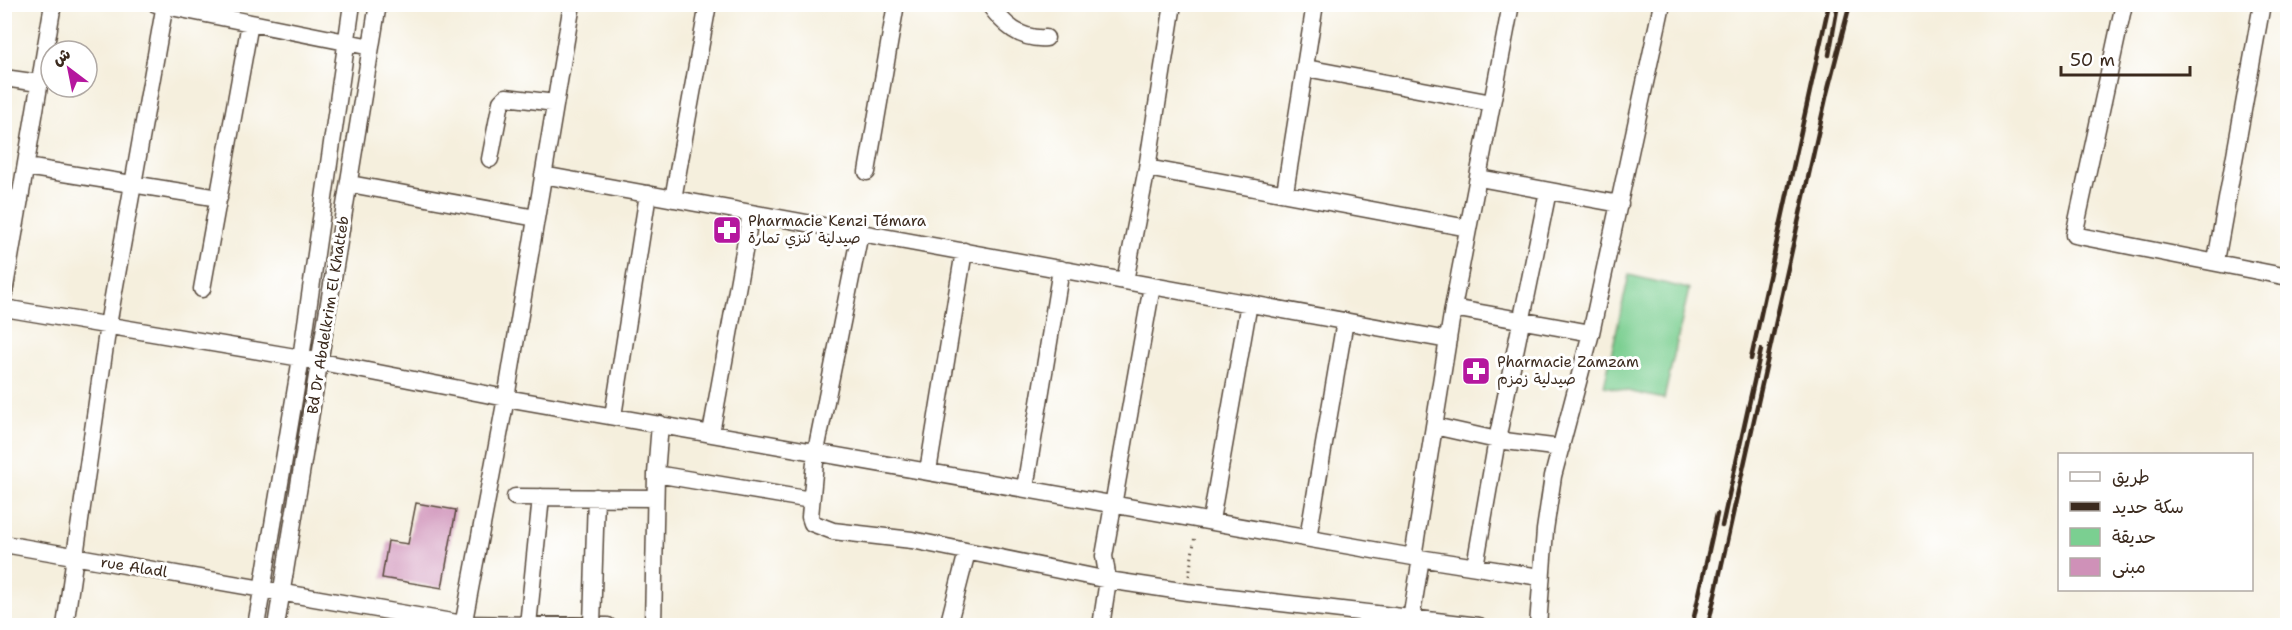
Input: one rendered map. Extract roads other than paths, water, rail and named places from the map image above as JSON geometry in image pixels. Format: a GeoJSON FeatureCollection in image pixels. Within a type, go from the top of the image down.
{"type":"FeatureCollection","features":[{"type":"Feature","properties":{"kind":"street"},"geometry":{"type":"LineString","coordinates":[[46,39],[52,4]]}},
{"type":"Feature","properties":{"kind":"street"},"geometry":{"type":"LineString","coordinates":[[256,626],[301,358],[352,4]]}},
{"type":"Feature","properties":{"kind":"street","name":"Bd Dr Abdelkrim El Khatteb"},"geometry":{"type":"LineString","coordinates":[[276,626],[378,4]]}},
{"type":"Feature","properties":{"kind":"street"},"geometry":{"type":"LineString","coordinates":[[463,625],[506,398],[572,4]]}},
{"type":"Feature","properties":{"kind":"street"},"geometry":{"type":"LineString","coordinates":[[672,199],[708,4]]}},
{"type":"Feature","properties":{"kind":"street"},"geometry":{"type":"LineString","coordinates":[[867,172],[896,4]]}},
{"type":"Feature","properties":{"kind":"street"},"geometry":{"type":"LineString","coordinates":[[989,4],[1000,19],[1020,35],[1034,39],[1046,38]]}},
{"type":"Feature","properties":{"kind":"street"},"geometry":{"type":"LineString","coordinates":[[1125,281],[1147,168],[1173,4]]}},
{"type":"Feature","properties":{"kind":"street"},"geometry":{"type":"LineString","coordinates":[[1285,192],[1315,4]]}},
{"type":"Feature","properties":{"kind":"street"},"geometry":{"type":"LineString","coordinates":[[1407,621],[1453,308],[1511,4]]}},
{"type":"Feature","properties":{"kind":"street"},"geometry":{"type":"LineString","coordinates":[[1538,626],[1540,577],[1553,476],[1591,333],[1662,4]]}},
{"type":"Feature","properties":{"kind":"street"},"geometry":{"type":"LineString","coordinates":[[2124,4],[2074,235],[2216,261],[2288,277]]}},
{"type":"Feature","properties":{"kind":"street"},"geometry":{"type":"LineString","coordinates":[[2216,261],[2262,4]]}},
{"type":"Feature","properties":{"kind":"street"},"geometry":{"type":"LineString","coordinates":[[65,626],[108,325],[162,5],[371,47]]}},
{"type":"Feature","properties":{"kind":"street"},"geometry":{"type":"LineString","coordinates":[[202,289],[250,23]]}},
{"type":"Feature","properties":{"kind":"street"},"geometry":{"type":"LineString","coordinates":[[1306,68],[1492,103]]}},
{"type":"Feature","properties":{"kind":"street"},"geometry":{"type":"LineString","coordinates":[[4,78],[39,83],[26,167],[12,199],[4,293]]}},
{"type":"Feature","properties":{"kind":"street"},"geometry":{"type":"LineString","coordinates":[[490,159],[501,102],[506,97],[555,103]]}},
{"type":"Feature","properties":{"kind":"street"},"geometry":{"type":"LineString","coordinates":[[26,167],[219,198]]}},
{"type":"Feature","properties":{"kind":"street"},"geometry":{"type":"LineString","coordinates":[[1147,168],[1468,228]]}},
{"type":"Feature","properties":{"kind":"street"},"geometry":{"type":"LineString","coordinates":[[543,175],[1448,340]]}},
{"type":"Feature","properties":{"kind":"street"},"geometry":{"type":"LineString","coordinates":[[1479,178],[1620,204]]}},
{"type":"Feature","properties":{"kind":"street"},"geometry":{"type":"LineString","coordinates":[[350,184],[536,218]]}},
{"type":"Feature","properties":{"kind":"street"},"geometry":{"type":"LineString","coordinates":[[1475,566],[1497,440],[1548,191]]}},
{"type":"Feature","properties":{"kind":"street"},"geometry":{"type":"LineString","coordinates":[[612,416],[648,194]]}},
{"type":"Feature","properties":{"kind":"street"},"geometry":{"type":"LineString","coordinates":[[711,433],[751,213]]}},
{"type":"Feature","properties":{"kind":"street"},"geometry":{"type":"LineString","coordinates":[[860,233],[816,452],[811,500],[812,523],[820,528],[912,540],[1108,580],[1407,621],[1479,626]]}},
{"type":"Feature","properties":{"kind":"street"},"geometry":{"type":"LineString","coordinates":[[928,471],[964,251]]}},
{"type":"Feature","properties":{"kind":"street"},"geometry":{"type":"LineString","coordinates":[[1025,488],[1061,269]]}},
{"type":"Feature","properties":{"kind":"street"},"geometry":{"type":"LineString","coordinates":[[1101,626],[1108,580],[1104,556],[1152,286]]}},
{"type":"Feature","properties":{"kind":"street"},"geometry":{"type":"LineString","coordinates":[[1204,519],[1249,303]]}},
{"type":"Feature","properties":{"kind":"street"},"geometry":{"type":"LineString","coordinates":[[4,308],[301,358],[506,398],[1417,558],[1540,577]]}},
{"type":"Feature","properties":{"kind":"street"},"geometry":{"type":"LineString","coordinates":[[1453,308],[1591,333]]}},
{"type":"Feature","properties":{"kind":"street"},"geometry":{"type":"LineString","coordinates":[[1308,538],[1345,321]]}},
{"type":"Feature","properties":{"kind":"street"},"geometry":{"type":"LineString","coordinates":[[653,626],[655,498],[660,424]]}},
{"type":"Feature","properties":{"kind":"street"},"geometry":{"type":"LineString","coordinates":[[1434,426],[1497,440],[1561,448]]}},
{"type":"Feature","properties":{"kind":"street"},"geometry":{"type":"LineString","coordinates":[[656,474],[811,500]]}},
{"type":"Feature","properties":{"kind":"street"},"geometry":{"type":"LineString","coordinates":[[515,497],[655,498]]}},
{"type":"Feature","properties":{"kind":"street"},"geometry":{"type":"LineString","coordinates":[[528,625],[541,497]]}},
{"type":"Feature","properties":{"kind":"street"},"geometry":{"type":"LineString","coordinates":[[592,626],[596,497]]}},
{"type":"Feature","properties":{"kind":"street","name":"rue Aladl"},"geometry":{"type":"LineString","coordinates":[[4,544],[282,591],[463,625],[608,626]]}},
{"type":"Feature","properties":{"kind":"street"},"geometry":{"type":"LineString","coordinates":[[948,626],[967,552]]}},
{"type":"Feature","properties":{"kind":"railway"},"geometry":{"type":"LineString","coordinates":[[1751,359],[1829,4]]}},
{"type":"Feature","properties":{"kind":"railway"},"geometry":{"type":"LineString","coordinates":[[1829,55],[1838,4]]}},
{"type":"Feature","properties":{"kind":"railway"},"geometry":{"type":"LineString","coordinates":[[1708,626],[1827,93],[1850,4]]}},
{"type":"Feature","properties":{"kind":"railway"},"geometry":{"type":"LineString","coordinates":[[1722,526],[1761,350]]}},
{"type":"Feature","properties":{"kind":"railway"},"geometry":{"type":"LineString","coordinates":[[1692,626],[1717,514]]}},
{"type":"Feature","properties":{"kind":"place","name":"Pharmacie Kenzi Témara صيدلية كنزي تمارة"},"geometry":{"type":"Point","coordinates":[727,230]}},
{"type":"Feature","properties":{"kind":"place","name":"Pharmacie Zamzam صيدلية زمزم"},"geometry":{"type":"Point","coordinates":[1476,371]}}]}
